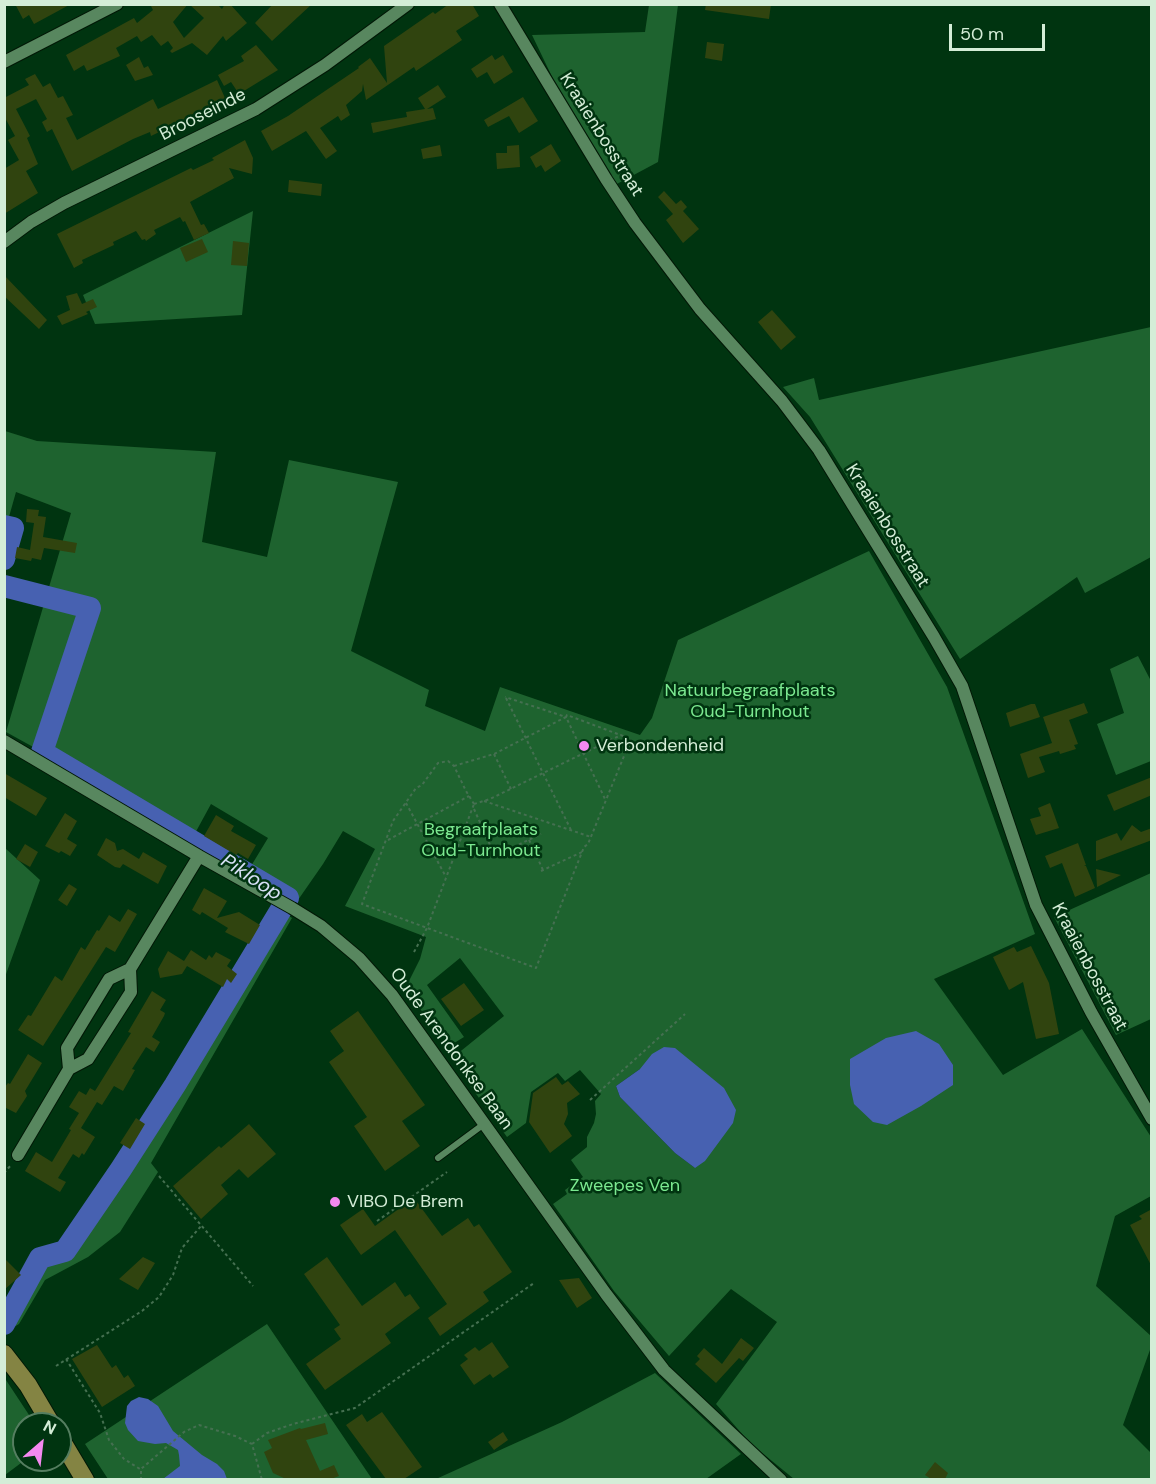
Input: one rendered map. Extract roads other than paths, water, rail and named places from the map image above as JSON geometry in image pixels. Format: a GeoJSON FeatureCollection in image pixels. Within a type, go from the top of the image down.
{"type":"FeatureCollection","features":[{"type":"Feature","properties":{"kind":"main road"},"geometry":{"type":"LineString","coordinates":[[4,1354],[28,1385],[44,1412]]}},
{"type":"Feature","properties":{"kind":"main road"},"geometry":{"type":"LineString","coordinates":[[72,1458],[85,1479]]}},
{"type":"Feature","properties":{"kind":"street"},"geometry":{"type":"LineString","coordinates":[[4,62],[117,4]]}},
{"type":"Feature","properties":{"kind":"street","name":"Brooseinde"},"geometry":{"type":"LineString","coordinates":[[4,242],[31,222],[64,203],[256,109],[325,65],[408,4]]}},
{"type":"Feature","properties":{"kind":"street","name":"Kraaienbosstraat"},"geometry":{"type":"LineString","coordinates":[[500,4],[635,223],[700,309],[782,401],[819,450],[934,638],[962,686],[1036,905],[1091,1012],[1152,1119]]}},
{"type":"Feature","properties":{"kind":"street","name":"Oude Arendonkse Baan"},"geometry":{"type":"LineString","coordinates":[[4,741],[292,908],[321,926],[359,958],[392,995],[606,1294],[664,1370],[781,1479]]}},
{"type":"Feature","properties":{"kind":"street"},"geometry":{"type":"LineString","coordinates":[[69,1069],[67,1048],[109,979],[130,969],[199,856]]}},
{"type":"Feature","properties":{"kind":"street"},"geometry":{"type":"LineString","coordinates":[[18,1155],[69,1069],[88,1059],[131,992],[130,969]]}},
{"type":"Feature","properties":{"kind":"lane"},"geometry":{"type":"LineString","coordinates":[[438,1158],[484,1124]]}},
{"type":"Feature","properties":{"kind":"water"},"geometry":{"type":"Polygon","coordinates":[[[916,1031],[939,1044],[953,1065],[953,1085],[887,1125],[873,1122],[854,1104],[850,1085],[850,1059],[886,1038],[916,1031]]]}},
{"type":"Feature","properties":{"kind":"water"},"geometry":{"type":"Polygon","coordinates":[[[664,1047],[675,1048],[724,1088],[736,1110],[733,1123],[705,1161],[695,1168],[675,1153],[620,1097],[616,1086],[640,1069],[652,1054],[664,1047]]]}},
{"type":"Feature","properties":{"kind":"water"},"geometry":{"type":"Polygon","coordinates":[[[139,1397],[148,1399],[158,1406],[173,1431],[202,1455],[217,1464],[224,1471],[227,1479],[163,1479],[180,1466],[178,1450],[166,1443],[138,1441],[128,1430],[125,1423],[127,1406],[139,1397]]]}},
{"type":"Feature","properties":{"kind":"waterway","name":"Pikloop"},"geometry":{"type":"LineString","coordinates":[[4,526],[13,528],[4,559]]}},
{"type":"Feature","properties":{"kind":"waterway","name":"Pikloop"},"geometry":{"type":"LineString","coordinates":[[4,586],[90,608],[42,752],[288,898],[175,1085],[121,1169],[65,1251],[40,1258],[4,1324]]}},
{"type":"Feature","properties":{"kind":"place","name":"Verbondenheid"},"geometry":{"type":"Point","coordinates":[584,746]}},
{"type":"Feature","properties":{"kind":"place","name":"VIBO De Brem"},"geometry":{"type":"Point","coordinates":[335,1202]}},
{"type":"Feature","properties":{"kind":"park label","name":"Natuurbegraafplaats Oud-Turnhout"},"geometry":{"type":"Point","coordinates":[750,701]}},
{"type":"Feature","properties":{"kind":"park label","name":"Begraafplaats Oud-Turnhout"},"geometry":{"type":"Point","coordinates":[481,840]}},
{"type":"Feature","properties":{"kind":"park label","name":"Zweepes Ven"},"geometry":{"type":"Point","coordinates":[625,1186]}}]}
